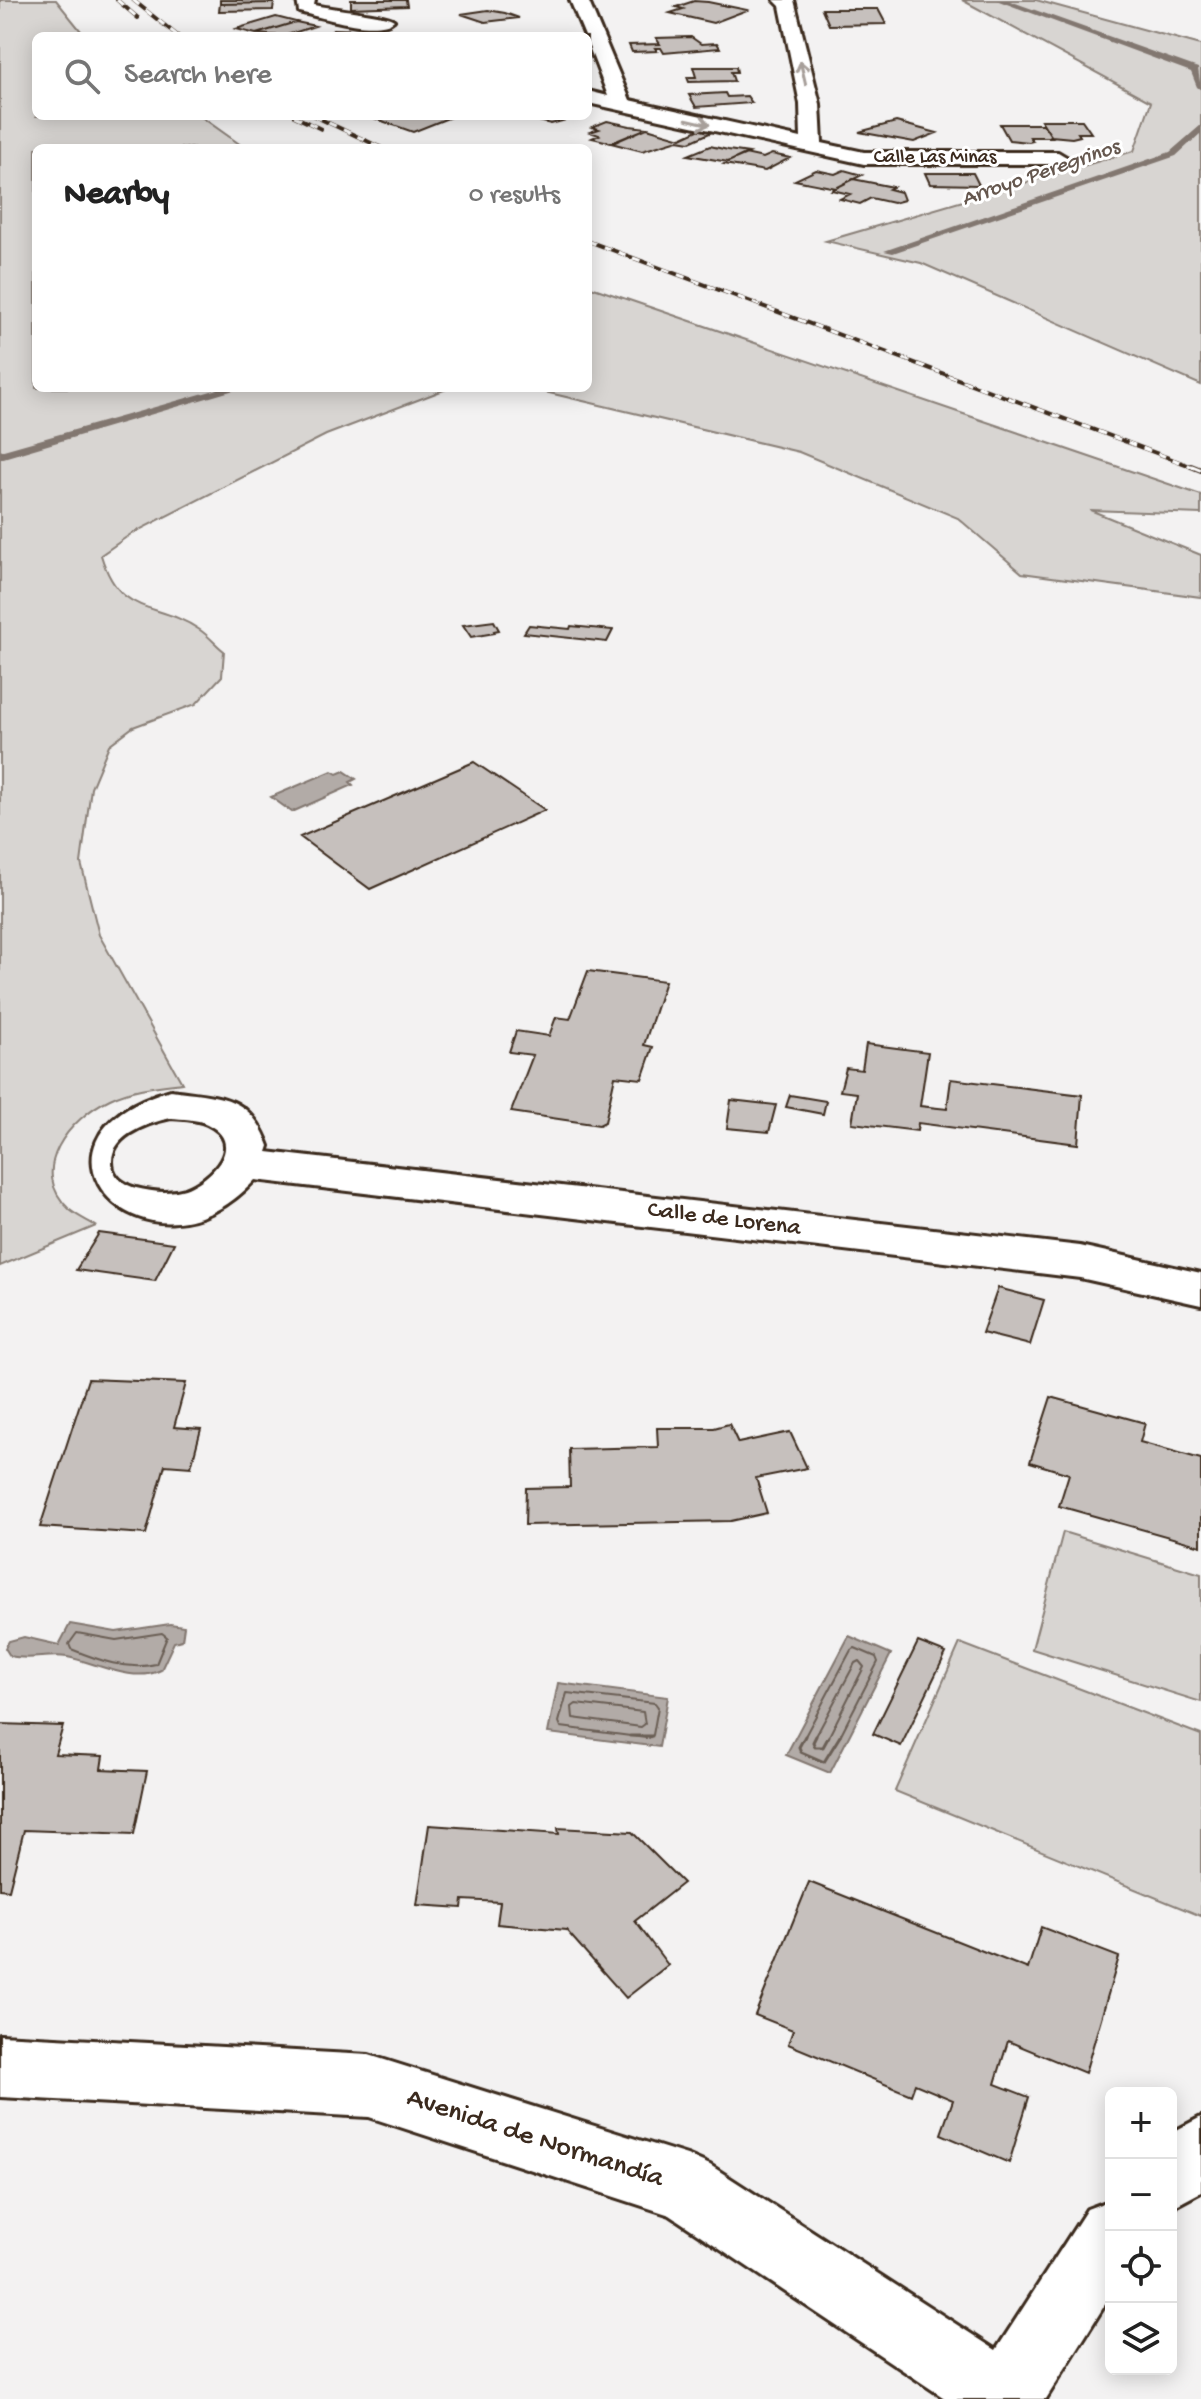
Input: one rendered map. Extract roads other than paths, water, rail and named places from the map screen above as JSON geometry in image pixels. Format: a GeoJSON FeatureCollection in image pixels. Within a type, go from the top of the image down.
{"type":"FeatureCollection","features":[{"type":"Feature","properties":{"kind":"street"},"geometry":{"type":"LineString","coordinates":[[306,0],[305,8],[344,18],[385,20]]}},
{"type":"Feature","properties":{"kind":"street"},"geometry":{"type":"LineString","coordinates":[[579,0],[588,32]]}},
{"type":"Feature","properties":{"kind":"street"},"geometry":{"type":"LineString","coordinates":[[783,0],[788,4],[810,104],[812,148]]}},
{"type":"Feature","properties":{"kind":"street"},"geometry":{"type":"LineString","coordinates":[[593,52],[622,105]]}},
{"type":"Feature","properties":{"kind":"street","name":"Calle Las Minas"},"geometry":{"type":"LineString","coordinates":[[592,98],[864,158],[1058,158]]}},
{"type":"Feature","properties":{"kind":"street","name":"Calle Las Minas"},"geometry":{"type":"LineString","coordinates":[[742,132],[778,131],[811,123]]}},
{"type":"Feature","properties":{"kind":"street","name":"Calle de Lorena"},"geometry":{"type":"LineString","coordinates":[[246,1164],[1080,1262],[1201,1289]]}},
{"type":"Feature","properties":{"kind":"street","name":"Avenida de Normandía"},"geometry":{"type":"LineString","coordinates":[[0,2066],[369,2086],[672,2183],[687,2188],[1008,2398]]}},
{"type":"Feature","properties":{"kind":"street"},"geometry":{"type":"LineString","coordinates":[[1177,2170],[1201,2150]]}},
{"type":"Feature","properties":{"kind":"street"},"geometry":{"type":"LineString","coordinates":[[1008,2398],[1105,2243]]}},
{"type":"Feature","properties":{"kind":"water"},"geometry":{"type":"Polygon","coordinates":[[[332,771],[337,774],[344,771],[356,779],[350,782],[353,785],[292,812],[271,797],[332,771]]]}},
{"type":"Feature","properties":{"kind":"water"},"geometry":{"type":"Polygon","coordinates":[[[70,1624],[116,1632],[170,1624],[184,1626],[182,1640],[174,1642],[161,1670],[150,1674],[114,1671],[67,1657],[10,1656],[5,1648],[9,1641],[24,1637],[59,1645],[70,1624]]]}},
{"type":"Feature","properties":{"kind":"water"},"geometry":{"type":"Polygon","coordinates":[[[849,1636],[891,1654],[830,1773],[786,1755],[849,1636]]]}},
{"type":"Feature","properties":{"kind":"water"},"geometry":{"type":"Polygon","coordinates":[[[558,1683],[668,1697],[659,1747],[548,1733],[558,1683]]]}},
{"type":"Feature","properties":{"kind":"waterway","name":"Arroyo Peregrinos"},"geometry":{"type":"LineString","coordinates":[[1000,0],[1195,70],[1201,87]]}},
{"type":"Feature","properties":{"kind":"waterway","name":"Arroyo Peregrinos"},"geometry":{"type":"LineString","coordinates":[[889,251],[1173,154],[1201,128]]}},
{"type":"Feature","properties":{"kind":"waterway","name":"Arroyo Peregrinos"},"geometry":{"type":"LineString","coordinates":[[0,455],[221,392]]}},
{"type":"Feature","properties":{"kind":"railway"},"geometry":{"type":"LineString","coordinates":[[117,0],[138,18]]}},
{"type":"Feature","properties":{"kind":"railway"},"geometry":{"type":"LineString","coordinates":[[133,0],[173,32]]}},
{"type":"Feature","properties":{"kind":"railway"},"geometry":{"type":"LineString","coordinates":[[302,120],[321,129]]}},
{"type":"Feature","properties":{"kind":"railway"},"geometry":{"type":"LineString","coordinates":[[322,120],[374,144]]}},
{"type":"Feature","properties":{"kind":"railway"},"geometry":{"type":"LineString","coordinates":[[592,242],[1196,468]]}},
{"type":"Feature","properties":{"kind":"railway"},"geometry":{"type":"LineString","coordinates":[[1191,466],[1196,468]]}},
{"type":"Feature","properties":{"kind":"railway"},"geometry":{"type":"LineString","coordinates":[[1196,468],[1201,470]]}}]}
